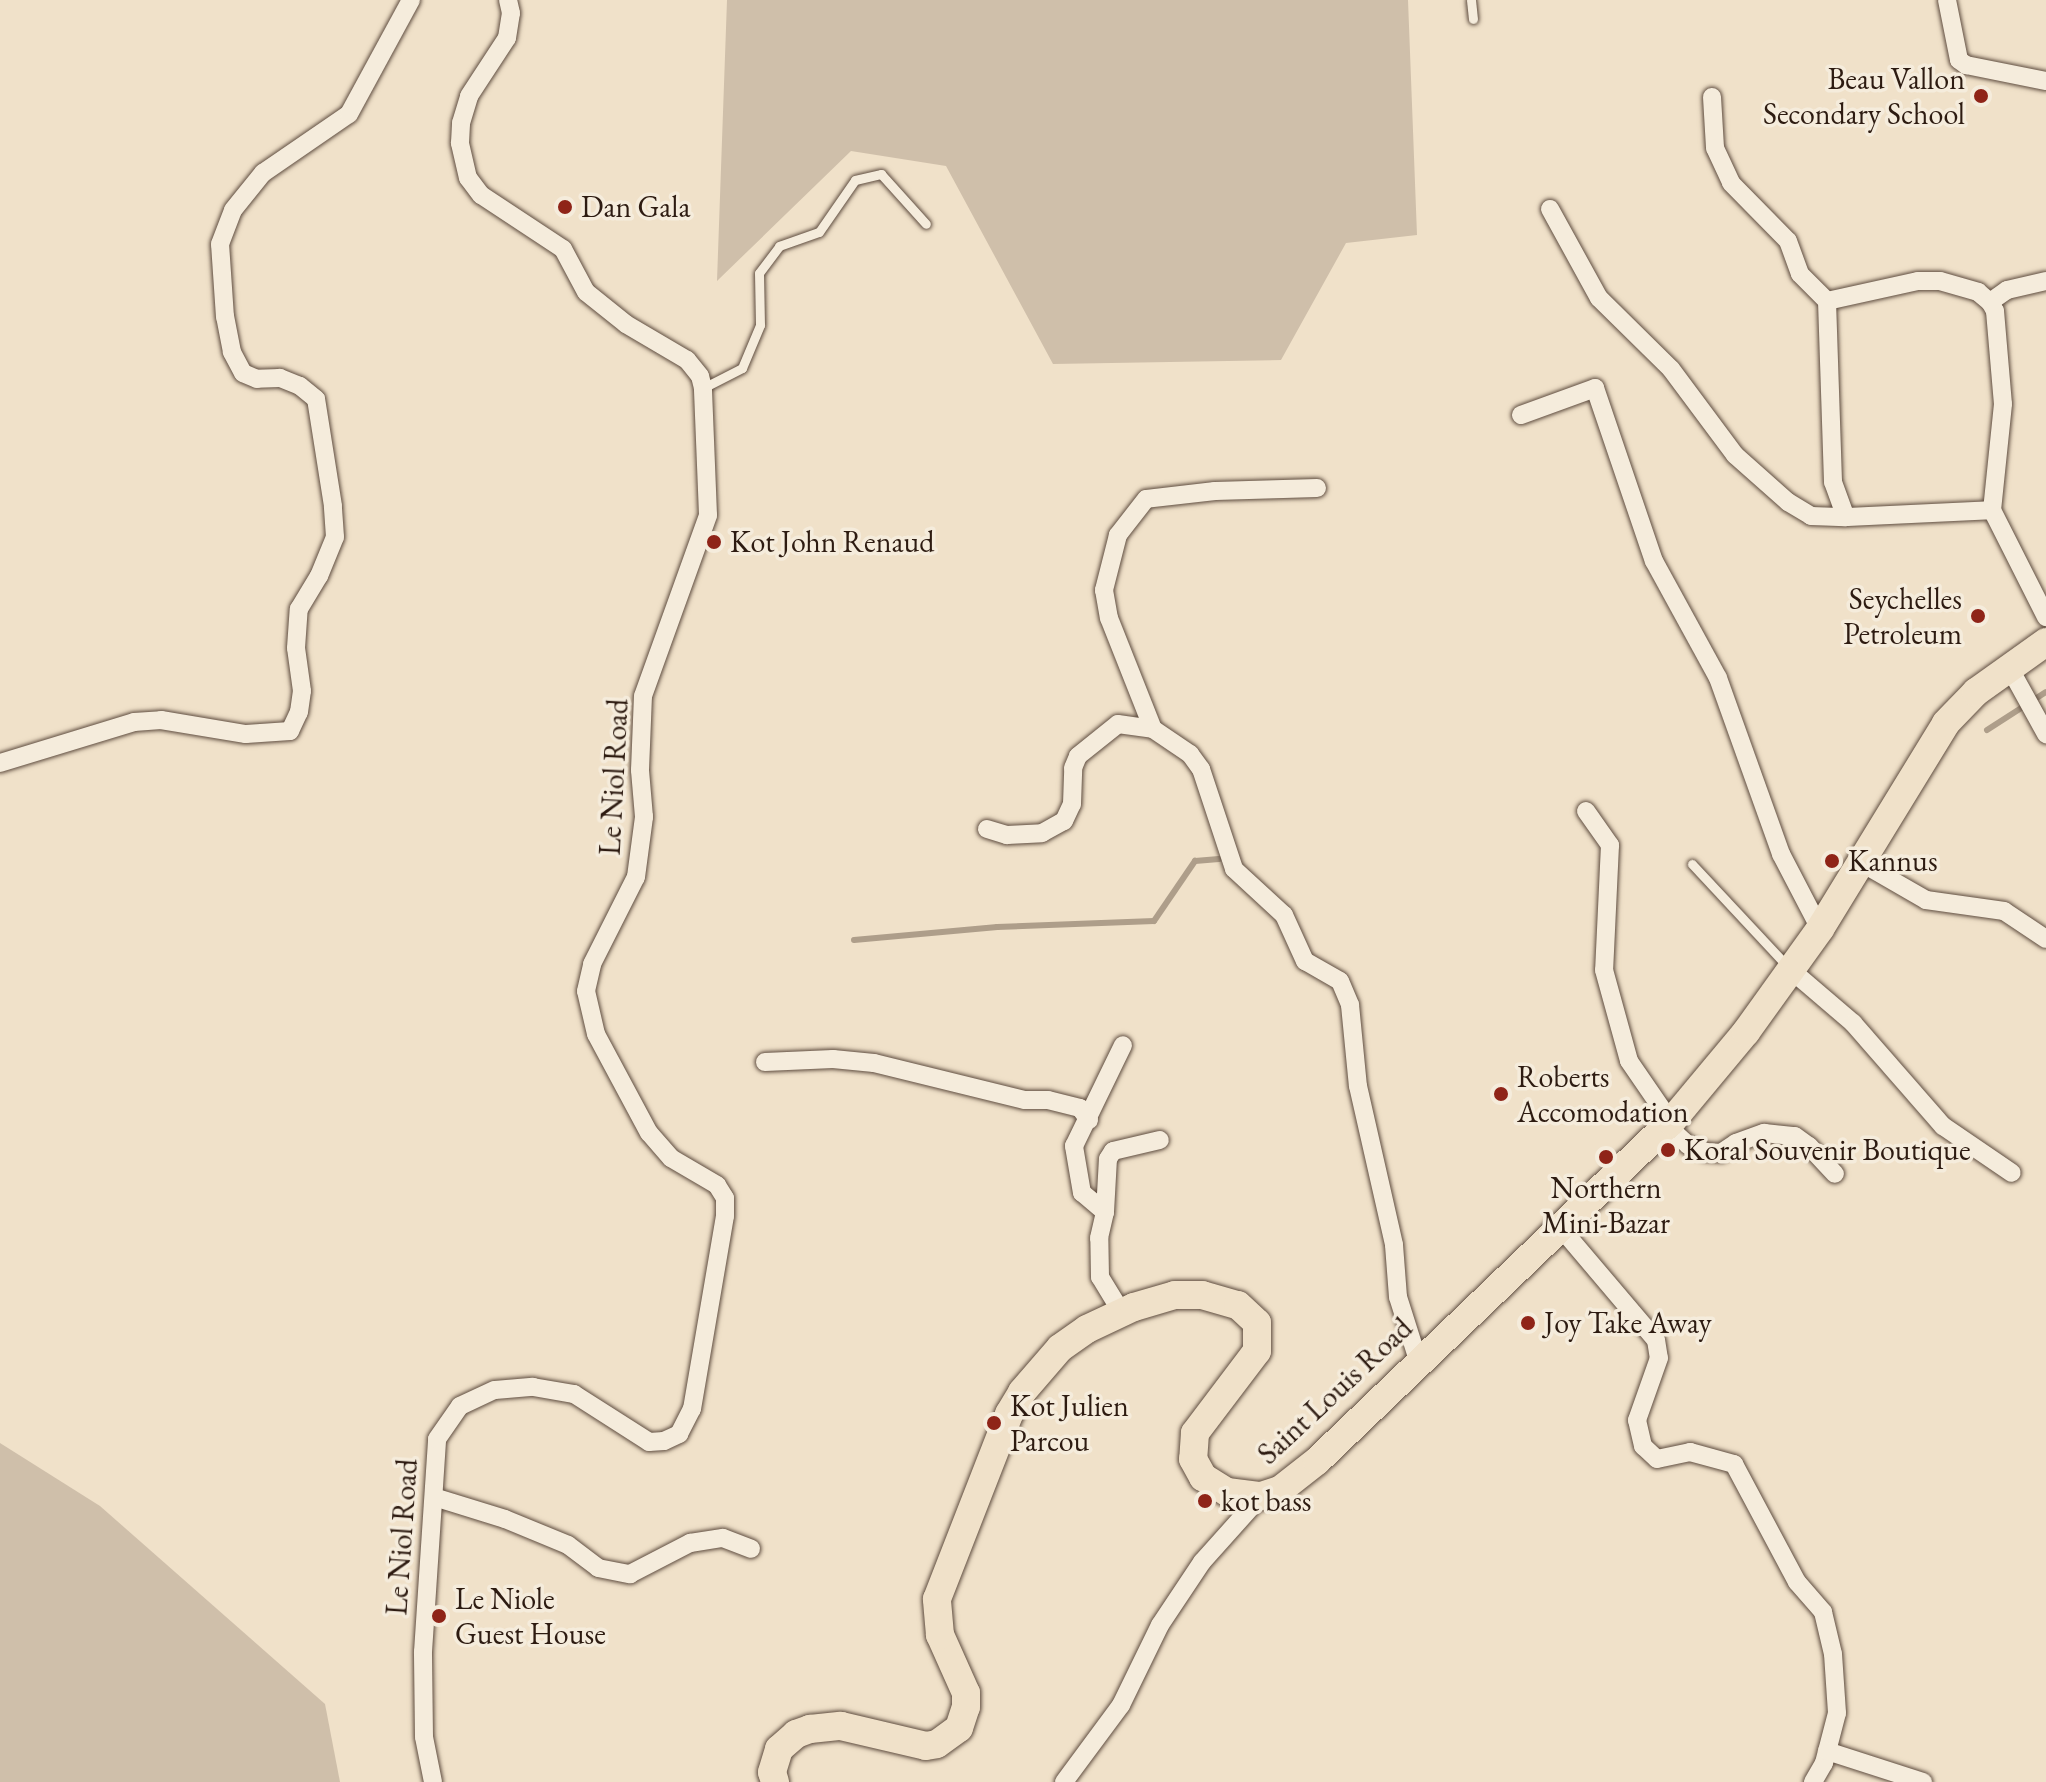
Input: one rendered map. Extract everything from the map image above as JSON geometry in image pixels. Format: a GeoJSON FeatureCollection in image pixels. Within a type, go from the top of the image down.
{"type":"FeatureCollection","features":[{"type":"Feature","properties":{"kind":"main road","name":"Saint Louis Road"},"geometry":{"type":"LineString","coordinates":[[775,1782],[772,1772],[779,1749],[796,1734],[810,1729],[841,1726],[926,1746],[937,1744],[959,1728],[966,1707],[966,1693],[940,1635],[937,1599],[992,1452],[1022,1392],[1060,1348],[1087,1329],[1175,1295],[1202,1295],[1238,1305],[1257,1323],[1260,1332],[1257,1351],[1203,1419],[1191,1448],[1196,1468],[1211,1484],[1227,1492],[1261,1496],[1280,1490],[1317,1461],[1418,1360],[1669,1124],[1746,1032],[1820,929],[1938,733],[1960,706],[2046,642]]}},
{"type":"Feature","properties":{"kind":"street"},"geometry":{"type":"LineString","coordinates":[[0,763],[134,722],[161,720],[246,734],[290,731],[299,712],[302,691],[296,648],[299,609],[319,576],[335,537],[333,506],[316,399],[300,386],[280,378],[257,379],[243,373],[232,352],[225,317],[220,244],[233,210],[263,173],[349,114],[411,0]]}},
{"type":"Feature","properties":{"kind":"street"},"geometry":{"type":"LineString","coordinates":[[508,0],[511,13],[507,38],[469,96],[461,123],[460,143],[468,178],[481,195],[563,249],[586,292],[626,324],[687,360],[700,376],[703,388]]}},
{"type":"Feature","properties":{"kind":"street"},"geometry":{"type":"LineString","coordinates":[[1947,0],[1959,60],[1966,65],[2046,81]]}},
{"type":"Feature","properties":{"kind":"street"},"geometry":{"type":"LineString","coordinates":[[1712,97],[1715,148],[1731,183],[1788,241],[1800,274],[1827,301],[1833,482],[1846,517]]}},
{"type":"Feature","properties":{"kind":"street"},"geometry":{"type":"LineString","coordinates":[[1550,209],[1599,298],[1671,369],[1735,455],[1788,502],[1811,516],[1992,510]]}},
{"type":"Feature","properties":{"kind":"street"},"geometry":{"type":"LineString","coordinates":[[1827,301],[1918,281],[1978,292],[1990,302],[1995,311],[2003,404],[1992,510],[2046,617]]}},
{"type":"Feature","properties":{"kind":"street"},"geometry":{"type":"LineString","coordinates":[[1990,302],[2007,290],[2046,281]]}},
{"type":"Feature","properties":{"kind":"street","name":"Le Niol Road"},"geometry":{"type":"LineString","coordinates":[[433,1782],[424,1737],[423,1652],[437,1439],[460,1406],[495,1390],[533,1387],[574,1394],[649,1442],[664,1441],[679,1434],[692,1409],[725,1216],[725,1198],[717,1185],[671,1158],[649,1133],[596,1034],[586,991],[592,964],[636,877],[644,817],[640,770],[643,696],[708,515],[703,388]]}},
{"type":"Feature","properties":{"kind":"street"},"geometry":{"type":"LineString","coordinates":[[1521,415],[1595,388],[1654,561],[1718,678],[1781,854],[1820,929]]}},
{"type":"Feature","properties":{"kind":"street"},"geometry":{"type":"LineString","coordinates":[[1153,729],[1109,618],[1104,590],[1118,535],[1146,499],[1215,491],[1317,488]]}},
{"type":"Feature","properties":{"kind":"street"},"geometry":{"type":"LineString","coordinates":[[2009,667],[2046,734]]}},
{"type":"Feature","properties":{"kind":"street"},"geometry":{"type":"LineString","coordinates":[[987,829],[1007,835],[1042,833],[1064,821],[1072,804],[1073,768],[1078,756],[1118,724],[1153,729],[1190,754],[1201,769],[1234,869],[1284,915],[1305,961],[1340,981],[1350,1005],[1358,1086],[1394,1245],[1398,1297],[1418,1360]]}},
{"type":"Feature","properties":{"kind":"street"},"geometry":{"type":"LineString","coordinates":[[1586,811],[1610,845],[1604,970],[1629,1061],[1669,1124],[1688,1145],[1706,1152],[1721,1153],[1736,1143],[1764,1133],[1795,1136],[1835,1174]]}},
{"type":"Feature","properties":{"kind":"street"},"geometry":{"type":"LineString","coordinates":[[1860,862],[1926,900],[2004,911],[2046,939]]}},
{"type":"Feature","properties":{"kind":"street"},"geometry":{"type":"LineString","coordinates":[[1791,970],[1853,1023],[1943,1126],[2012,1173]]}},
{"type":"Feature","properties":{"kind":"street"},"geometry":{"type":"LineString","coordinates":[[1105,1212],[1082,1193],[1074,1146],[1123,1045]]}},
{"type":"Feature","properties":{"kind":"street"},"geometry":{"type":"LineString","coordinates":[[765,1062],[833,1059],[874,1063],[1025,1100],[1048,1100],[1080,1108],[1089,1120]]}},
{"type":"Feature","properties":{"kind":"street"},"geometry":{"type":"LineString","coordinates":[[1122,1313],[1100,1277],[1099,1238],[1105,1212],[1108,1159],[1113,1151],[1160,1140]]}},
{"type":"Feature","properties":{"kind":"street"},"geometry":{"type":"LineString","coordinates":[[1560,1227],[1656,1340],[1659,1358],[1637,1420],[1643,1446],[1657,1459],[1690,1452],[1734,1464],[1797,1582],[1823,1612],[1833,1654],[1837,1713],[1827,1751],[1813,1782]]}},
{"type":"Feature","properties":{"kind":"street"},"geometry":{"type":"LineString","coordinates":[[1064,1782],[1121,1705],[1160,1625],[1202,1562],[1261,1496]]}},
{"type":"Feature","properties":{"kind":"street"},"geometry":{"type":"LineString","coordinates":[[434,1497],[505,1519],[568,1545],[598,1568],[630,1574],[690,1543],[723,1538],[751,1549]]}},
{"type":"Feature","properties":{"kind":"street"},"geometry":{"type":"LineString","coordinates":[[1827,1751],[1923,1782]]}},
{"type":"Feature","properties":{"kind":"lane"},"geometry":{"type":"LineString","coordinates":[[1471,0],[1473,19]]}},
{"type":"Feature","properties":{"kind":"lane"},"geometry":{"type":"LineString","coordinates":[[703,388],[742,368],[760,325],[759,273],[779,246],[819,232],[855,180],[881,174],[926,224]]}},
{"type":"Feature","properties":{"kind":"lane"},"geometry":{"type":"LineString","coordinates":[[1692,864],[1791,970]]}},
{"type":"Feature","properties":{"kind":"shaded area"},"geometry":{"type":"Polygon","coordinates":[[[727,0],[1408,0],[1417,235],[1346,243],[1281,360],[1053,364],[946,166],[851,151],[717,281],[727,0]]]}},
{"type":"Feature","properties":{"kind":"shaded area"},"geometry":{"type":"Polygon","coordinates":[[[0,1443],[100,1506],[325,1704],[340,1782],[0,1782],[0,1443]]]}},
{"type":"Feature","properties":{"kind":"waterway"},"geometry":{"type":"LineString","coordinates":[[1987,730],[2046,692]]}},
{"type":"Feature","properties":{"kind":"waterway"},"geometry":{"type":"LineString","coordinates":[[854,940],[997,927],[1154,921],[1195,861],[1219,859]]}},
{"type":"Feature","properties":{"kind":"place","name":"Beau Vallon Secondary School"},"geometry":{"type":"Point","coordinates":[1981,96]}},
{"type":"Feature","properties":{"kind":"place","name":"Dan Gala"},"geometry":{"type":"Point","coordinates":[565,207]}},
{"type":"Feature","properties":{"kind":"place","name":"Kot John Renaud"},"geometry":{"type":"Point","coordinates":[714,542]}},
{"type":"Feature","properties":{"kind":"place","name":"Seychelles Petroleum"},"geometry":{"type":"Point","coordinates":[1978,616]}},
{"type":"Feature","properties":{"kind":"place","name":"Kannus"},"geometry":{"type":"Point","coordinates":[1832,861]}},
{"type":"Feature","properties":{"kind":"place","name":"Roberts Accomodation"},"geometry":{"type":"Point","coordinates":[1501,1094]}},
{"type":"Feature","properties":{"kind":"place","name":"Koral Souvenir Boutique"},"geometry":{"type":"Point","coordinates":[1668,1150]}},
{"type":"Feature","properties":{"kind":"place","name":"Northern Mini-Bazar"},"geometry":{"type":"Point","coordinates":[1606,1157]}},
{"type":"Feature","properties":{"kind":"place","name":"Joy Take Away"},"geometry":{"type":"Point","coordinates":[1528,1323]}},
{"type":"Feature","properties":{"kind":"place","name":"Kot Julien Parcou"},"geometry":{"type":"Point","coordinates":[994,1423]}},
{"type":"Feature","properties":{"kind":"place","name":"kot bass"},"geometry":{"type":"Point","coordinates":[1205,1501]}},
{"type":"Feature","properties":{"kind":"place","name":"Le Niole Guest House"},"geometry":{"type":"Point","coordinates":[439,1616]}}]}
